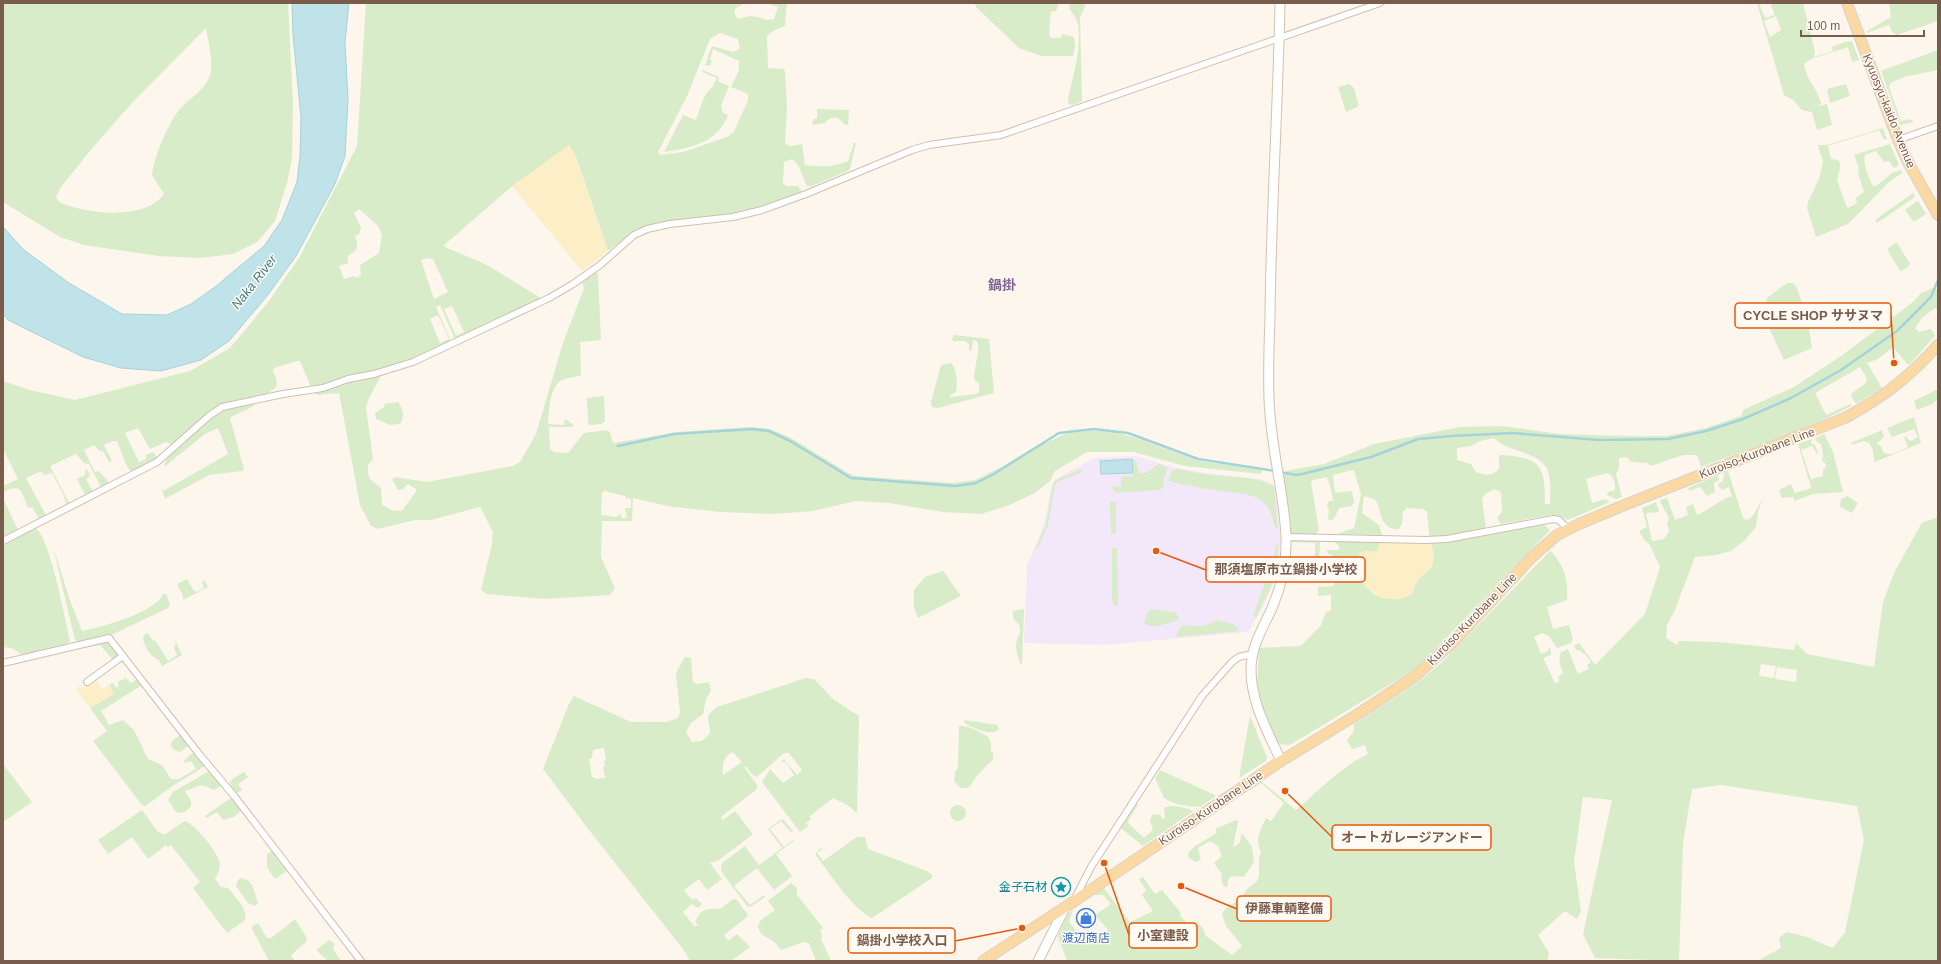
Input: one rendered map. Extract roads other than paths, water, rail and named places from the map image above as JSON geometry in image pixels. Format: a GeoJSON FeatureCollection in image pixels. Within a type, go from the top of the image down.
{"type":"FeatureCollection","features":[{"type":"Feature","properties":{"kind":"main road","name":"Kyuosyu-kaido Avenue"},"geometry":{"type":"LineString","coordinates":[[1847,3],[1898,140],[1909,164],[1938,216]]}},
{"type":"Feature","properties":{"kind":"main road","name":"Kuroiso-Kurobane Line"},"geometry":{"type":"LineString","coordinates":[[983,961],[1069,905],[1281,761],[1358,714],[1414,677],[1453,642],[1532,557],[1547,543],[1568,529],[1847,417],[1880,398],[1901,383],[1938,345]]}},
{"type":"Feature","properties":{"kind":"street"},"geometry":{"type":"LineString","coordinates":[[1280,3],[1280,38],[1270,280],[1269,399],[1286,537],[1284,571],[1280,586],[1259,633],[1252,654],[1251,682],[1255,701],[1281,761]]}},
{"type":"Feature","properties":{"kind":"street"},"geometry":{"type":"LineString","coordinates":[[3,541],[157,462],[209,416],[222,407],[283,394],[323,388],[348,379],[374,374],[413,362],[549,298],[573,284],[600,265],[634,235],[647,229],[670,224],[733,217],[762,210],[806,194],[912,150],[929,145],[1002,136],[1380,3]]}},
{"type":"Feature","properties":{"kind":"street"},"geometry":{"type":"LineString","coordinates":[[1898,140],[1938,126]]}},
{"type":"Feature","properties":{"kind":"street"},"geometry":{"type":"LineString","coordinates":[[1286,537],[1425,540],[1447,539],[1553,519],[1558,520],[1568,529]]}},
{"type":"Feature","properties":{"kind":"street"},"geometry":{"type":"LineString","coordinates":[[3,663],[109,638],[199,754],[235,797],[361,961]]}},
{"type":"Feature","properties":{"kind":"street"},"geometry":{"type":"LineString","coordinates":[[1038,961],[1090,867],[1202,696],[1232,662],[1240,657],[1252,654]]}},
{"type":"Feature","properties":{"kind":"street"},"geometry":{"type":"LineString","coordinates":[[87,682],[123,656]]}},
{"type":"Feature","properties":{"kind":"water","name":"Naka River"},"geometry":{"type":"Polygon","coordinates":[[[292,3],[349,3],[345,42],[348,99],[345,156],[335,184],[296,256],[267,296],[229,341],[201,360],[161,371],[121,368],[83,357],[8,320],[3,314],[3,227],[24,250],[69,283],[122,314],[167,315],[191,304],[215,287],[264,246],[282,220],[297,182],[300,157],[301,117],[293,35],[292,3]]]}},
{"type":"Feature","properties":{"kind":"water"},"geometry":{"type":"Polygon","coordinates":[[[1132,459],[1133,473],[1101,474],[1100,461],[1132,459]]]}},
{"type":"Feature","properties":{"kind":"waterway"},"geometry":{"type":"LineString","coordinates":[[1280,472],[1296,475],[1302,474],[1371,457],[1418,439],[1512,433],[1599,440],[1668,439],[1706,431],[1743,419],[1791,398],[1841,370],[1897,331],[1931,297],[1938,280]]}},
{"type":"Feature","properties":{"kind":"waterway"},"geometry":{"type":"LineString","coordinates":[[618,446],[674,434],[753,429],[769,431],[792,442],[851,478],[956,486],[976,483],[994,474],[1059,433],[1094,429],[1128,433],[1198,459],[1275,471]]}},
{"type":"Feature","properties":{"kind":"place","name":"CYCLE SHOP ササヌマ"},"geometry":{"type":"Point","coordinates":[1894,363]}},
{"type":"Feature","properties":{"kind":"place","name":"那須塩原市立鍋掛小学校"},"geometry":{"type":"Point","coordinates":[1156,551]}},
{"type":"Feature","properties":{"kind":"place","name":"オートガレージアンドー"},"geometry":{"type":"Point","coordinates":[1285,791]}},
{"type":"Feature","properties":{"kind":"place","name":"小室建設"},"geometry":{"type":"Point","coordinates":[1104,863]}},
{"type":"Feature","properties":{"kind":"place","name":"伊藤車輌整備"},"geometry":{"type":"Point","coordinates":[1181,886]}},
{"type":"Feature","properties":{"kind":"place","name":"金子石材"},"geometry":{"type":"Point","coordinates":[1061,887]}},
{"type":"Feature","properties":{"kind":"place","name":"渡辺商店"},"geometry":{"type":"Point","coordinates":[1086,918]}},
{"type":"Feature","properties":{"kind":"place","name":"鍋掛小学校入口"},"geometry":{"type":"Point","coordinates":[1022,928]}},
{"type":"Feature","properties":{"kind":"district","name":"鍋掛"},"geometry":{"type":"Point","coordinates":[1002,285]}}]}
